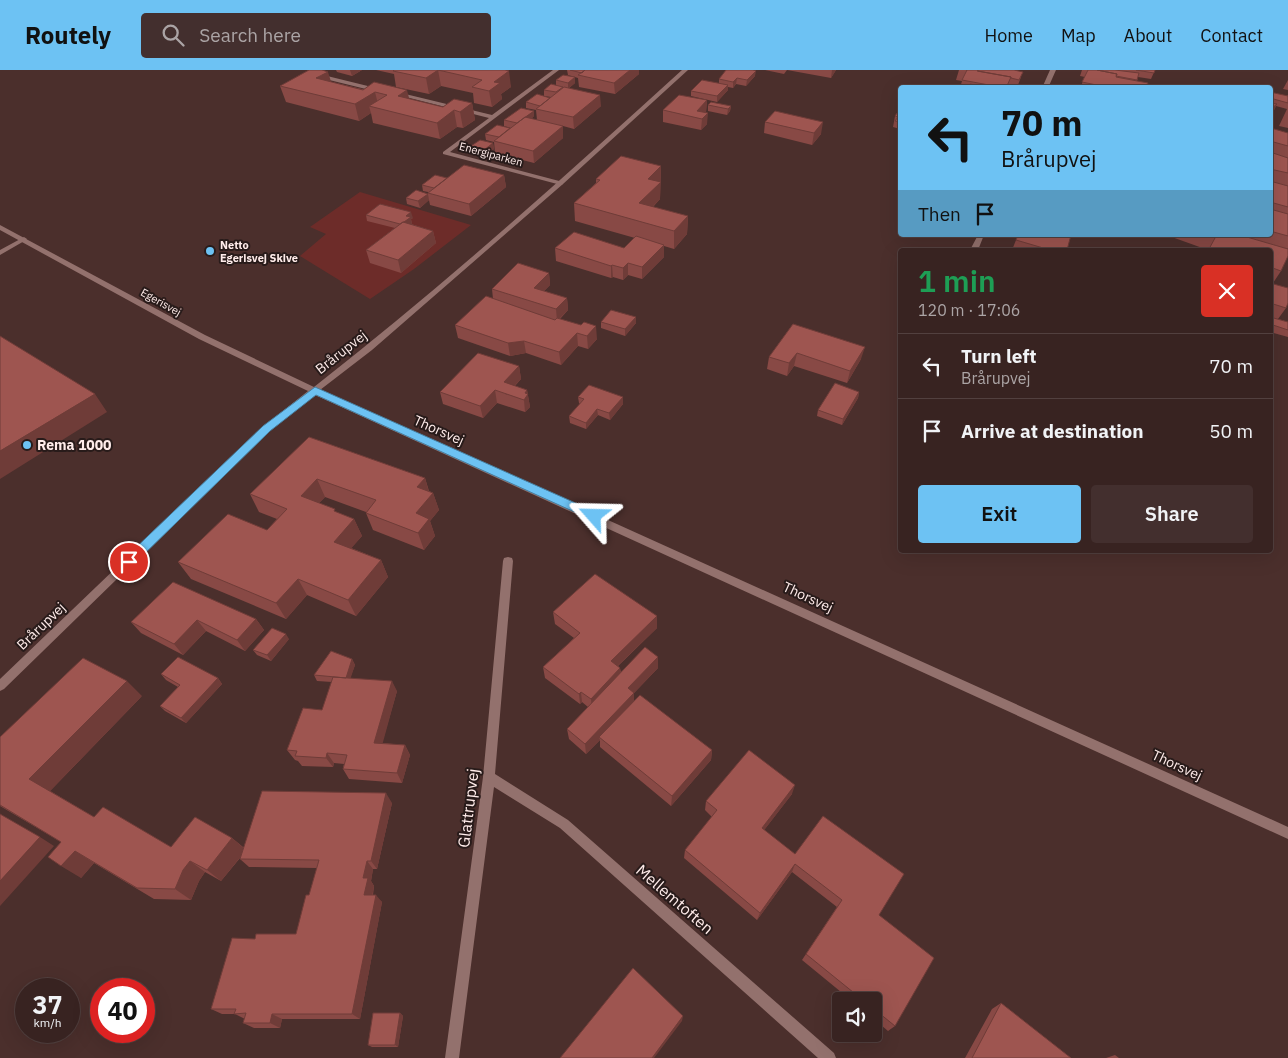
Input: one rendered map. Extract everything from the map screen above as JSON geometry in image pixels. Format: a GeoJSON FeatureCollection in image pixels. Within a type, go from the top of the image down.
{"type":"FeatureCollection","features":[{"type":"Feature","properties":{"kind":"street","name":"Energiparken"},"geometry":{"type":"LineString","coordinates":[[556,70],[445,153],[561,183]]}},
{"type":"Feature","properties":{"kind":"street","name":"Brårupvej"},"geometry":{"type":"LineString","coordinates":[[0,686],[267,428],[369,348],[561,183],[685,70]]}},
{"type":"Feature","properties":{"kind":"street"},"geometry":{"type":"LineString","coordinates":[[1046,85],[1053,70]]}},
{"type":"Feature","properties":{"kind":"street"},"geometry":{"type":"LineString","coordinates":[[316,75],[381,90]]}},
{"type":"Feature","properties":{"kind":"street"},"geometry":{"type":"LineString","coordinates":[[390,92],[493,116]]}},
{"type":"Feature","properties":{"kind":"street","name":"Egerisvej"},"geometry":{"type":"LineString","coordinates":[[0,227],[202,337],[315,390]]}},
{"type":"Feature","properties":{"kind":"street"},"geometry":{"type":"LineString","coordinates":[[0,252],[24,239]]}},
{"type":"Feature","properties":{"kind":"street","name":"Thorsvej"},"geometry":{"type":"LineString","coordinates":[[315,390],[1288,833]]}},
{"type":"Feature","properties":{"kind":"street","name":"Glattrupvej"},"geometry":{"type":"LineString","coordinates":[[452,1058],[489,777],[508,561]]}},
{"type":"Feature","properties":{"kind":"street","name":"Mellemtoften"},"geometry":{"type":"LineString","coordinates":[[489,777],[564,824],[829,1058]]}},
{"type":"Feature","properties":{"kind":"shaded area"},"geometry":{"type":"Polygon","coordinates":[[[360,192],[471,225],[414,269],[370,299],[300,256],[326,234],[310,227],[360,192]]]}},
{"type":"Feature","properties":{"kind":"building"},"geometry":{"type":"Polygon","coordinates":[[[309,70],[328,72],[316,78],[363,90],[374,82],[407,90],[398,96],[443,107],[454,99],[472,103],[460,112],[454,110],[437,123],[369,106],[387,95],[375,92],[355,104],[280,86],[309,70]]]}},
{"type":"Feature","properties":{"kind":"building"},"geometry":{"type":"Polygon","coordinates":[[[394,70],[438,70],[426,78],[394,70]]]}},
{"type":"Feature","properties":{"kind":"building"},"geometry":{"type":"Polygon","coordinates":[[[438,70],[509,71],[494,82],[500,83],[489,91],[472,87],[482,80],[438,70]]]}},
{"type":"Feature","properties":{"kind":"building"},"geometry":{"type":"Polygon","coordinates":[[[570,70],[585,70],[582,73],[570,70]]]}},
{"type":"Feature","properties":{"kind":"building"},"geometry":{"type":"Polygon","coordinates":[[[585,70],[630,70],[614,83],[578,75],[585,70]]]}},
{"type":"Feature","properties":{"kind":"building"},"geometry":{"type":"Polygon","coordinates":[[[726,70],[756,71],[747,80],[737,78],[733,82],[719,79],[726,70]]]}},
{"type":"Feature","properties":{"kind":"building"},"geometry":{"type":"Polygon","coordinates":[[[967,70],[978,70],[1011,77],[1007,85],[989,85],[962,80],[967,70]]]}},
{"type":"Feature","properties":{"kind":"building"},"geometry":{"type":"Polygon","coordinates":[[[978,70],[1014,70],[1023,72],[1019,80],[978,70]]]}},
{"type":"Feature","properties":{"kind":"building"},"geometry":{"type":"Polygon","coordinates":[[[1088,70],[1097,70],[1117,74],[1116,77],[1148,83],[1147,85],[1096,85],[1082,82],[1088,70]]]}},
{"type":"Feature","properties":{"kind":"building"},"geometry":{"type":"Polygon","coordinates":[[[1097,70],[1115,70],[1139,73],[1137,80],[1097,70]]]}},
{"type":"Feature","properties":{"kind":"building"},"geometry":{"type":"Polygon","coordinates":[[[1136,70],[1155,70],[1154,73],[1136,70]]]}},
{"type":"Feature","properties":{"kind":"building"},"geometry":{"type":"Polygon","coordinates":[[[563,75],[575,77],[568,83],[556,80],[563,75]]]}},
{"type":"Feature","properties":{"kind":"building"},"geometry":{"type":"Polygon","coordinates":[[[702,80],[728,85],[717,96],[691,91],[702,80]]]}},
{"type":"Feature","properties":{"kind":"building"},"geometry":{"type":"Polygon","coordinates":[[[551,84],[563,87],[556,92],[544,90],[551,84]]]}},
{"type":"Feature","properties":{"kind":"building"},"geometry":{"type":"Polygon","coordinates":[[[564,87],[600,95],[573,117],[536,109],[564,87]]]}},
{"type":"Feature","properties":{"kind":"building"},"geometry":{"type":"Polygon","coordinates":[[[1273,93],[1288,96],[1288,103],[1273,99],[1273,93]]]}},
{"type":"Feature","properties":{"kind":"building"},"geometry":{"type":"Polygon","coordinates":[[[537,94],[550,98],[540,106],[526,102],[537,94]]]}},
{"type":"Feature","properties":{"kind":"building"},"geometry":{"type":"Polygon","coordinates":[[[679,95],[707,100],[697,111],[708,113],[702,119],[663,110],[679,95]]]}},
{"type":"Feature","properties":{"kind":"building"},"geometry":{"type":"Polygon","coordinates":[[[711,102],[731,106],[728,109],[708,105],[711,102]]]}},
{"type":"Feature","properties":{"kind":"building"},"geometry":{"type":"Polygon","coordinates":[[[521,108],[534,111],[517,123],[504,120],[521,108]]]}},
{"type":"Feature","properties":{"kind":"building"},"geometry":{"type":"Polygon","coordinates":[[[775,111],[823,122],[814,133],[765,122],[775,111]]]}},
{"type":"Feature","properties":{"kind":"building"},"geometry":{"type":"Polygon","coordinates":[[[525,117],[563,126],[533,151],[494,141],[525,117]]]}},
{"type":"Feature","properties":{"kind":"building"},"geometry":{"type":"Polygon","coordinates":[[[497,125],[510,128],[499,137],[485,134],[497,125]]]}},
{"type":"Feature","properties":{"kind":"building"},"geometry":{"type":"Polygon","coordinates":[[[1273,129],[1288,133],[1288,146],[1273,142],[1273,129]]]}},
{"type":"Feature","properties":{"kind":"building"},"geometry":{"type":"Polygon","coordinates":[[[480,140],[493,143],[484,150],[471,146],[480,140]]]}},
{"type":"Feature","properties":{"kind":"building"},"geometry":{"type":"Polygon","coordinates":[[[1273,153],[1288,158],[1288,173],[1273,170],[1273,153]]]}},
{"type":"Feature","properties":{"kind":"building"},"geometry":{"type":"Polygon","coordinates":[[[621,156],[661,166],[648,179],[661,182],[639,203],[688,216],[674,231],[574,203],[600,180],[596,179],[621,156]]]}},
{"type":"Feature","properties":{"kind":"building"},"geometry":{"type":"Polygon","coordinates":[[[464,165],[504,175],[469,204],[428,193],[464,165]]]}},
{"type":"Feature","properties":{"kind":"building"},"geometry":{"type":"Polygon","coordinates":[[[435,175],[447,178],[434,188],[422,185],[435,175]]]}},
{"type":"Feature","properties":{"kind":"building"},"geometry":{"type":"Polygon","coordinates":[[[1273,182],[1288,186],[1288,207],[1273,203],[1273,182]]]}},
{"type":"Feature","properties":{"kind":"building"},"geometry":{"type":"Polygon","coordinates":[[[416,190],[428,194],[418,201],[406,198],[416,190]]]}},
{"type":"Feature","properties":{"kind":"building"},"geometry":{"type":"Polygon","coordinates":[[[380,204],[411,212],[406,216],[411,217],[400,224],[366,215],[380,204]]]}},
{"type":"Feature","properties":{"kind":"building"},"geometry":{"type":"Polygon","coordinates":[[[1273,210],[1288,214],[1288,236],[1273,232],[1273,210]]]}},
{"type":"Feature","properties":{"kind":"building"},"geometry":{"type":"Polygon","coordinates":[[[403,222],[433,231],[398,260],[366,250],[403,222]]]}},
{"type":"Feature","properties":{"kind":"building"},"geometry":{"type":"Polygon","coordinates":[[[574,232],[624,248],[636,236],[664,245],[642,267],[628,263],[623,268],[555,248],[574,232]]]}},
{"type":"Feature","properties":{"kind":"building"},"geometry":{"type":"Polygon","coordinates":[[[1017,237],[1070,237],[1068,248],[1043,248],[1016,240],[1017,237]]]}},
{"type":"Feature","properties":{"kind":"building"},"geometry":{"type":"Polygon","coordinates":[[[1212,237],[1247,237],[1288,249],[1288,256],[1281,271],[1273,268],[1273,248],[1210,248],[1215,238],[1212,237]]]}},
{"type":"Feature","properties":{"kind":"building"},"geometry":{"type":"Polygon","coordinates":[[[518,263],[549,273],[534,288],[567,298],[556,309],[492,289],[518,263]]]}},
{"type":"Feature","properties":{"kind":"building"},"geometry":{"type":"Polygon","coordinates":[[[1273,284],[1288,288],[1286,308],[1273,304],[1273,284]]]}},
{"type":"Feature","properties":{"kind":"building"},"geometry":{"type":"Polygon","coordinates":[[[486,296],[555,320],[557,318],[581,325],[584,322],[596,326],[587,336],[577,333],[559,352],[524,341],[508,343],[455,325],[486,296]]]}},
{"type":"Feature","properties":{"kind":"building"},"geometry":{"type":"Polygon","coordinates":[[[611,310],[636,317],[625,329],[601,322],[611,310]]]}},
{"type":"Feature","properties":{"kind":"building"},"geometry":{"type":"Polygon","coordinates":[[[1273,318],[1288,322],[1288,330],[1273,325],[1273,318]]]}},
{"type":"Feature","properties":{"kind":"building"},"geometry":{"type":"Polygon","coordinates":[[[793,324],[865,347],[850,371],[797,353],[789,363],[769,357],[793,324]]]}},
{"type":"Feature","properties":{"kind":"building","name":"Rema 1000"},"geometry":{"type":"Polygon","coordinates":[[[0,336],[95,394],[0,451],[0,336]]]}},
{"type":"Feature","properties":{"kind":"building"},"geometry":{"type":"Polygon","coordinates":[[[478,353],[519,366],[504,382],[527,390],[525,393],[528,394],[524,400],[495,390],[480,406],[440,392],[478,353]]]}},
{"type":"Feature","properties":{"kind":"building"},"geometry":{"type":"Polygon","coordinates":[[[835,383],[859,392],[843,419],[818,410],[835,383]]]}},
{"type":"Feature","properties":{"kind":"building"},"geometry":{"type":"Polygon","coordinates":[[[589,385],[623,397],[609,413],[597,409],[586,423],[569,416],[584,399],[578,397],[589,385]]]}},
{"type":"Feature","properties":{"kind":"building"},"geometry":{"type":"Polygon","coordinates":[[[309,437],[425,478],[417,487],[433,493],[416,513],[429,519],[418,533],[366,513],[376,500],[317,479],[301,496],[335,509],[334,511],[354,519],[334,542],[381,560],[348,600],[298,579],[276,603],[178,562],[228,514],[267,530],[287,509],[250,494],[309,437]]]}},
{"type":"Feature","properties":{"kind":"building"},"geometry":{"type":"Polygon","coordinates":[[[595,574],[657,616],[611,661],[620,668],[591,699],[581,692],[579,694],[543,667],[580,633],[553,612],[595,574]]]}},
{"type":"Feature","properties":{"kind":"building"},"geometry":{"type":"Polygon","coordinates":[[[173,582],[256,619],[237,640],[197,620],[174,644],[131,622],[173,582]]]}},
{"type":"Feature","properties":{"kind":"building"},"geometry":{"type":"Polygon","coordinates":[[[272,628],[286,634],[267,655],[253,650],[272,628]]]}},
{"type":"Feature","properties":{"kind":"building"},"geometry":{"type":"Polygon","coordinates":[[[645,647],[658,657],[628,688],[634,693],[585,744],[567,729],[645,647]]]}},
{"type":"Feature","properties":{"kind":"building"},"geometry":{"type":"Polygon","coordinates":[[[331,651],[352,659],[346,678],[314,675],[331,651]]]}},
{"type":"Feature","properties":{"kind":"building"},"geometry":{"type":"Polygon","coordinates":[[[178,657],[218,678],[181,718],[160,706],[180,685],[161,674],[178,657]]]}},
{"type":"Feature","properties":{"kind":"building"},"geometry":{"type":"Polygon","coordinates":[[[83,658],[127,681],[29,779],[94,817],[103,807],[171,847],[195,817],[232,838],[207,870],[190,861],[183,870],[175,889],[137,888],[75,851],[61,866],[48,857],[61,842],[0,805],[0,737],[83,658]]]}},
{"type":"Feature","properties":{"kind":"building"},"geometry":{"type":"Polygon","coordinates":[[[333,677],[392,681],[374,743],[405,745],[397,773],[343,769],[347,755],[327,753],[326,758],[295,756],[297,751],[287,750],[303,708],[322,710],[333,677]]]}},
{"type":"Feature","properties":{"kind":"building"},"geometry":{"type":"Polygon","coordinates":[[[640,695],[712,750],[672,796],[599,737],[640,695]]]}},
{"type":"Feature","properties":{"kind":"building"},"geometry":{"type":"Polygon","coordinates":[[[749,750],[795,785],[762,828],[795,854],[823,816],[904,874],[879,915],[934,958],[895,1026],[882,1015],[882,992],[853,992],[806,954],[842,900],[795,864],[760,913],[685,850],[717,810],[706,801],[749,750]]]}},
{"type":"Feature","properties":{"kind":"building"},"geometry":{"type":"Polygon","coordinates":[[[262,791],[386,793],[371,861],[367,861],[363,878],[368,878],[364,895],[376,895],[352,1014],[272,1014],[270,1023],[243,1023],[246,1013],[234,1014],[236,1009],[211,1009],[232,938],[255,939],[256,934],[296,934],[306,895],[309,895],[319,860],[240,859],[262,791]]]}},
{"type":"Feature","properties":{"kind":"building"},"geometry":{"type":"Polygon","coordinates":[[[0,814],[40,837],[0,881],[0,814]]]}},
{"type":"Feature","properties":{"kind":"building"},"geometry":{"type":"Polygon","coordinates":[[[633,968],[683,1016],[652,1058],[560,1058],[633,968]]]}},
{"type":"Feature","properties":{"kind":"building"},"geometry":{"type":"Polygon","coordinates":[[[1001,1003],[1071,1058],[972,1058],[1001,1003]]]}},
{"type":"Feature","properties":{"kind":"building"},"geometry":{"type":"Polygon","coordinates":[[[373,1013],[400,1013],[395,1045],[368,1045],[373,1013]]]}},
{"type":"Feature","properties":{"kind":"place","name":"Netto Egerisvej Skive"},"geometry":{"type":"Point","coordinates":[210,251]}},
{"type":"Feature","properties":{"kind":"place","name":"Rema 1000"},"geometry":{"type":"Point","coordinates":[27,445]}},
{"type":"Feature","properties":{"kind":"route"},"geometry":{"type":"LineString","coordinates":[[129,562],[267,428],[315,390],[594,516]]}}]}
